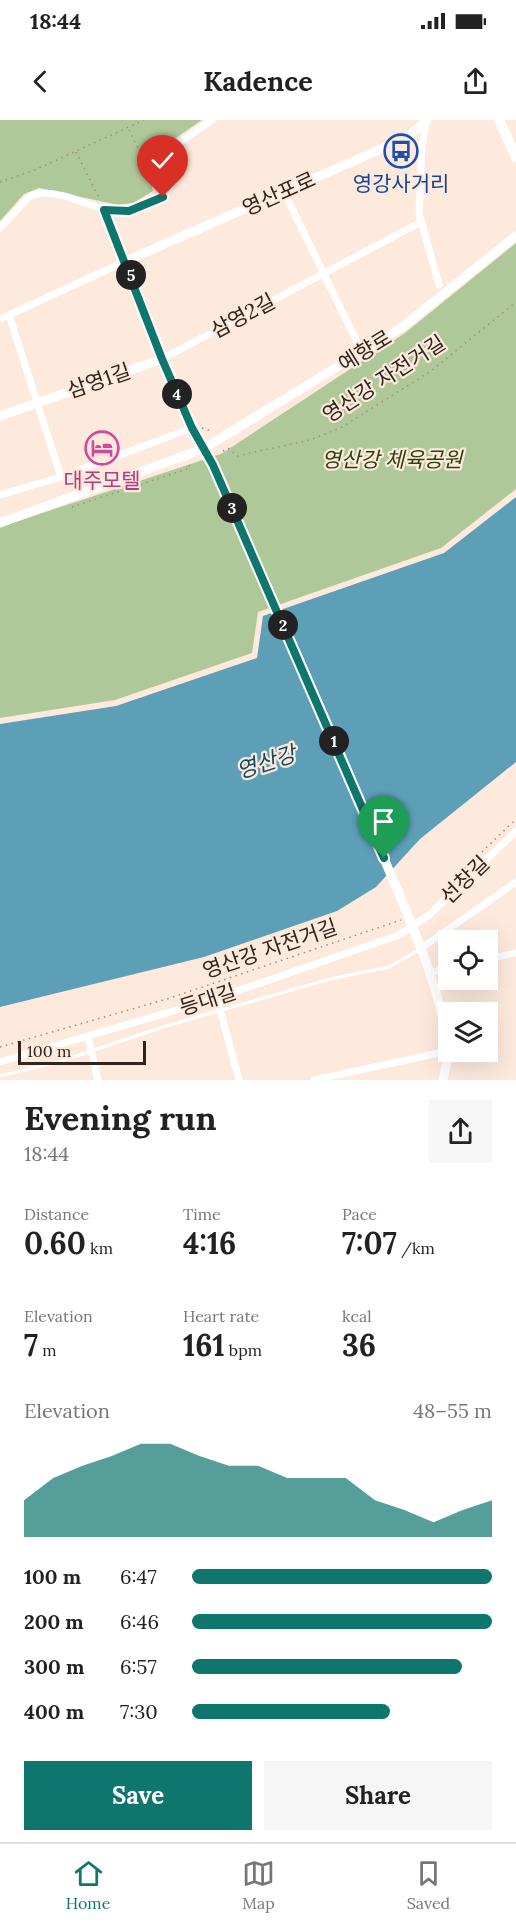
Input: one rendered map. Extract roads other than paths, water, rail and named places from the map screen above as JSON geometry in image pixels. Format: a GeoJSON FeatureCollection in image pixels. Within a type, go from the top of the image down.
{"type":"FeatureCollection","features":[{"type":"Feature","properties":{"kind":"main road"},"geometry":{"type":"LineString","coordinates":[[499,120],[516,157]]}},
{"type":"Feature","properties":{"kind":"street"},"geometry":{"type":"LineString","coordinates":[[0,228],[30,196],[41,192],[104,210],[129,211],[166,194],[168,185],[156,161],[159,156],[212,120]]}},
{"type":"Feature","properties":{"kind":"street"},"geometry":{"type":"LineString","coordinates":[[427,120],[422,144],[419,213],[439,285]]}},
{"type":"Feature","properties":{"kind":"street","name":"영산포로"},"geometry":{"type":"LineString","coordinates":[[126,261],[406,138],[427,120]]}},
{"type":"Feature","properties":{"kind":"street"},"geometry":{"type":"LineString","coordinates":[[284,192],[356,340]]}},
{"type":"Feature","properties":{"kind":"street"},"geometry":{"type":"LineString","coordinates":[[104,210],[126,261],[162,359],[192,428],[213,465],[362,803],[409,919],[429,973],[438,1007]]}},
{"type":"Feature","properties":{"kind":"street","name":"삼영2길"},"geometry":{"type":"LineString","coordinates":[[162,359],[421,222]]}},
{"type":"Feature","properties":{"kind":"street","name":"예향로"},"geometry":{"type":"LineString","coordinates":[[202,449],[383,340],[428,308],[516,236]]}},
{"type":"Feature","properties":{"kind":"street"},"geometry":{"type":"LineString","coordinates":[[0,319],[126,261]]}},
{"type":"Feature","properties":{"kind":"street"},"geometry":{"type":"LineString","coordinates":[[9,315],[62,477]]}},
{"type":"Feature","properties":{"kind":"street","name":"삼영1길"},"geometry":{"type":"LineString","coordinates":[[0,416],[162,359]]}},
{"type":"Feature","properties":{"kind":"street"},"geometry":{"type":"LineString","coordinates":[[0,495],[62,477],[192,428]]}},
{"type":"Feature","properties":{"kind":"street"},"geometry":{"type":"LineString","coordinates":[[0,523],[202,449]]}},
{"type":"Feature","properties":{"kind":"street","name":"선창길"},"geometry":{"type":"LineString","coordinates":[[409,919],[429,915],[516,831]]}},
{"type":"Feature","properties":{"kind":"street"},"geometry":{"type":"LineString","coordinates":[[420,949],[516,882]]}},
{"type":"Feature","properties":{"kind":"street","name":"등대길"},"geometry":{"type":"LineString","coordinates":[[0,1062],[217,998],[399,935],[409,919]]}},
{"type":"Feature","properties":{"kind":"street"},"geometry":{"type":"LineString","coordinates":[[498,957],[516,953]]}},
{"type":"Feature","properties":{"kind":"street"},"geometry":{"type":"LineString","coordinates":[[429,973],[438,971]]}},
{"type":"Feature","properties":{"kind":"street"},"geometry":{"type":"LineString","coordinates":[[217,998],[239,1080]]}},
{"type":"Feature","properties":{"kind":"street"},"geometry":{"type":"LineString","coordinates":[[88,1036],[98,1080]]}},
{"type":"Feature","properties":{"kind":"street"},"geometry":{"type":"LineString","coordinates":[[314,1080],[438,1052]]}},
{"type":"Feature","properties":{"kind":"street"},"geometry":{"type":"LineString","coordinates":[[443,1080],[446,1062]]}},
{"type":"Feature","properties":{"kind":"lane"},"geometry":{"type":"LineString","coordinates":[[0,1076],[330,979],[389,967],[420,949]]}},
{"type":"Feature","properties":{"kind":"water","name":"영산강"},"geometry":{"type":"Polygon","coordinates":[[[516,497],[516,762],[420,839],[376,887],[337,911],[204,957],[0,1007],[0,724],[116,706],[257,658],[263,616],[444,553],[516,497]]]}},
{"type":"Feature","properties":{"kind":"place","name":"영강사거리"},"geometry":{"type":"Point","coordinates":[401,151]}},
{"type":"Feature","properties":{"kind":"place","name":"대주모텔"},"geometry":{"type":"Point","coordinates":[102,448]}},
{"type":"Feature","properties":{"kind":"park label","name":"영산강 체육공원"},"geometry":{"type":"Point","coordinates":[392,460]}}]}
